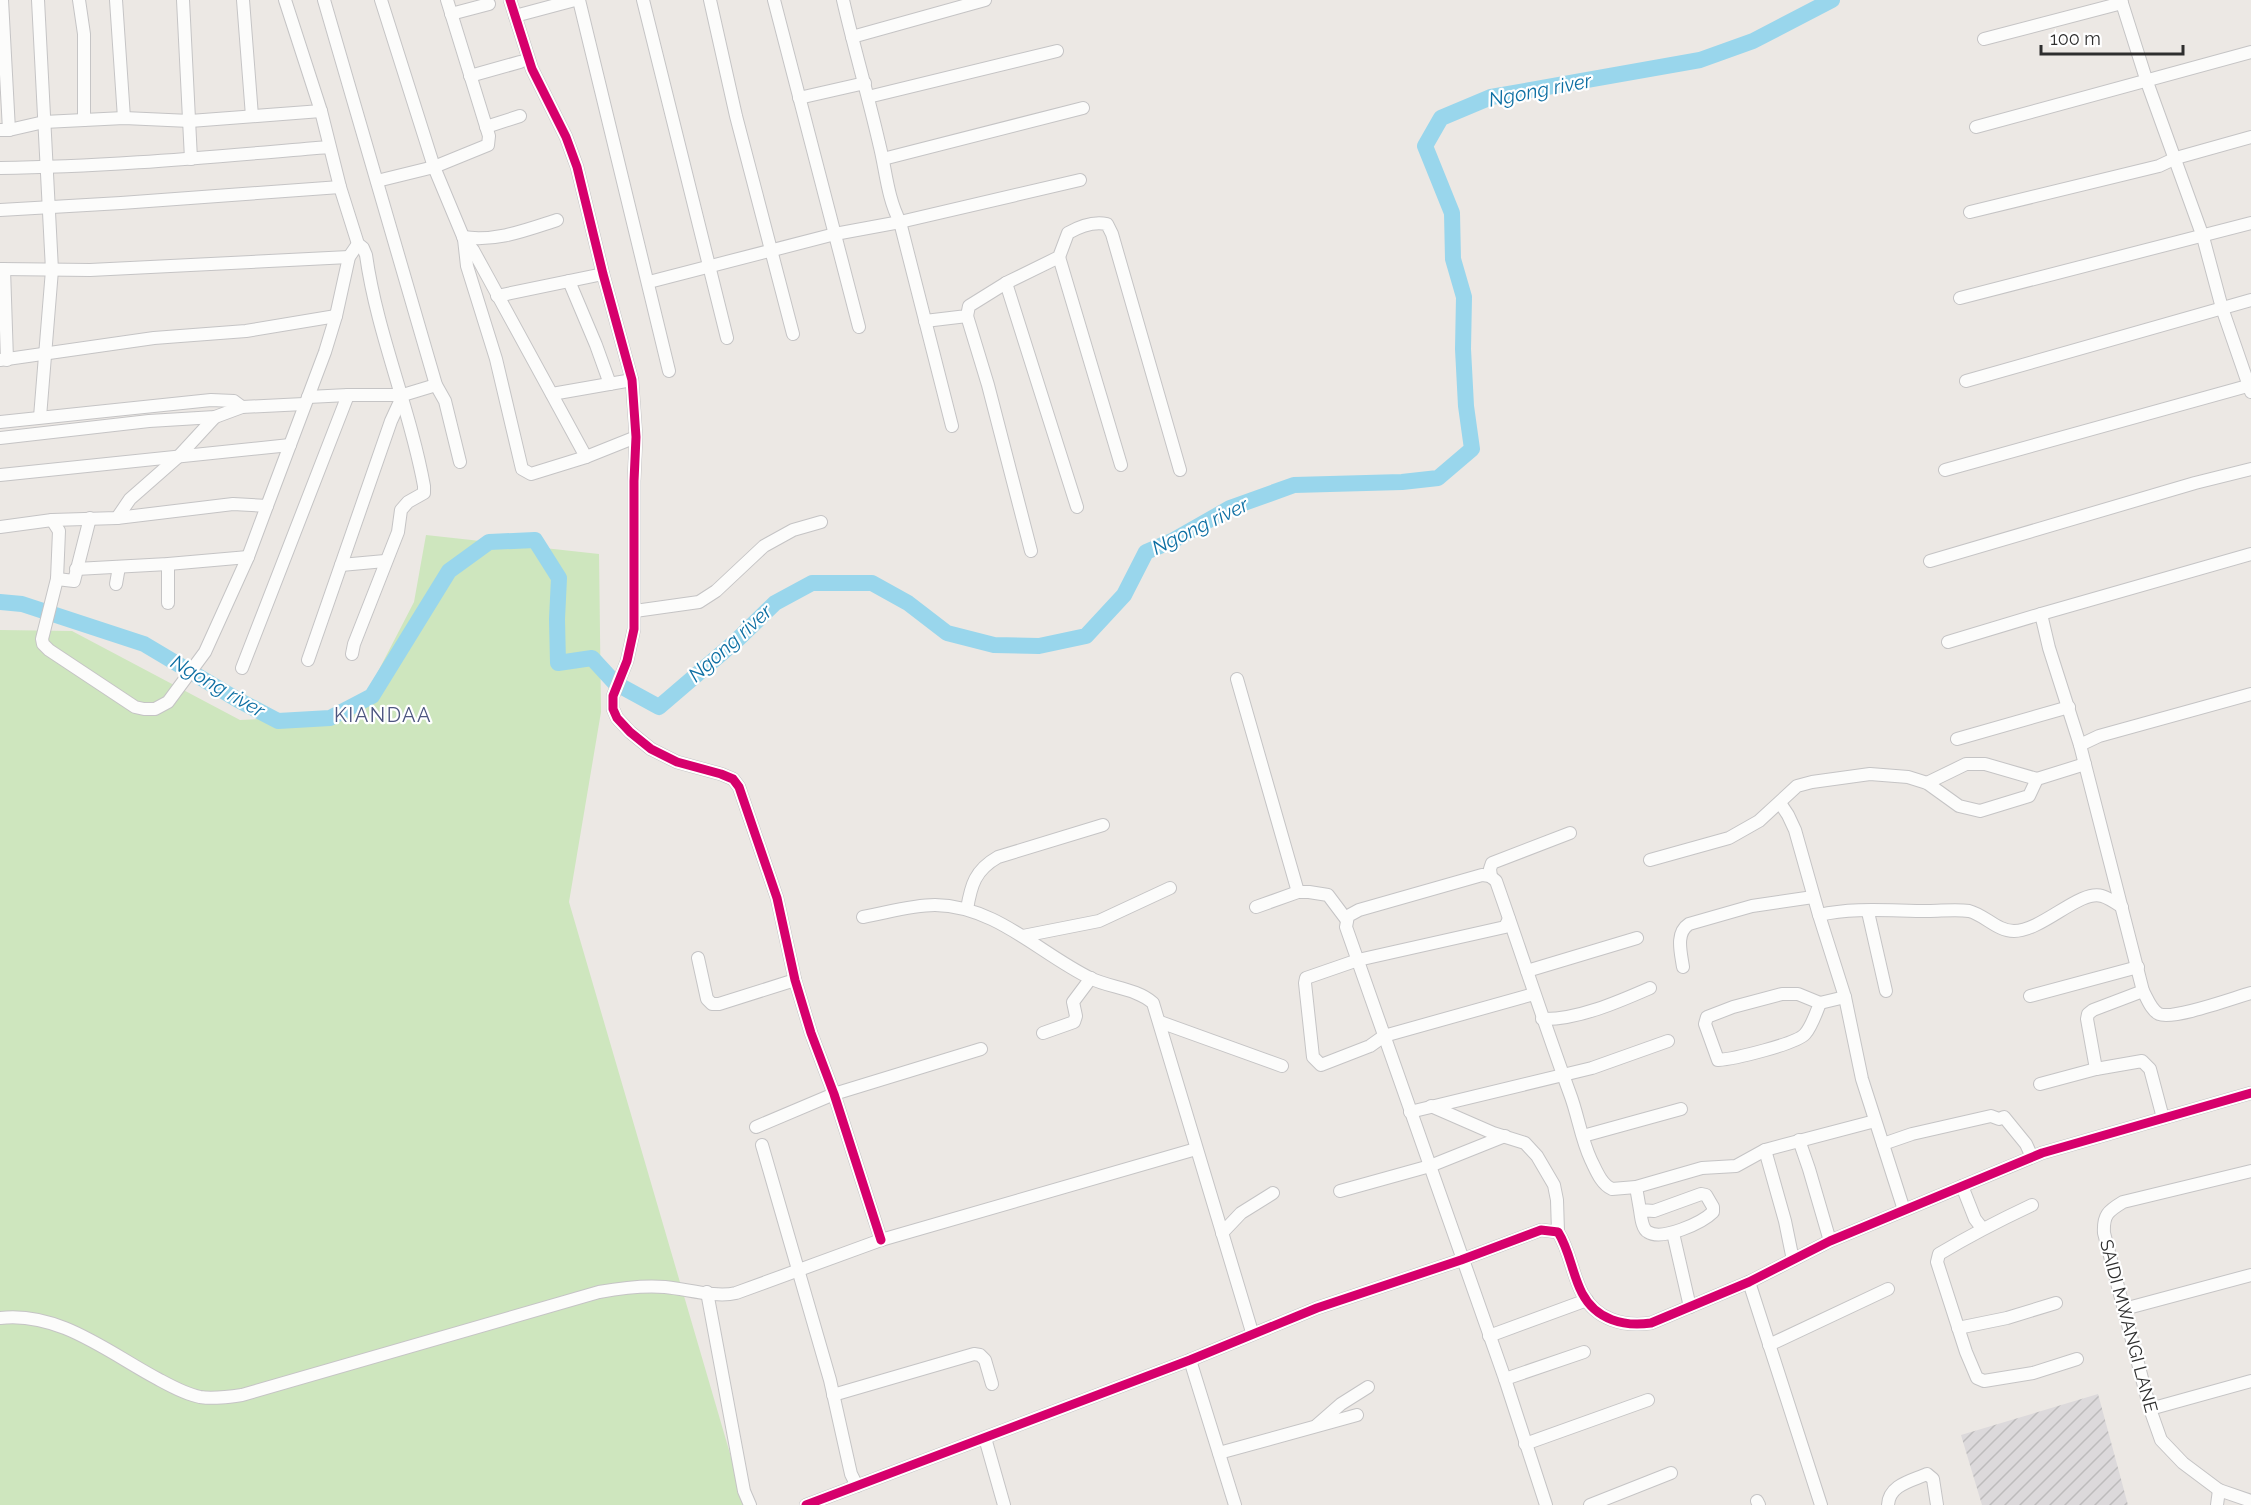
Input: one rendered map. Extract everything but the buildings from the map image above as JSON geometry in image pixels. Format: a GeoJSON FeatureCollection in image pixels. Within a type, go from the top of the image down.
{"type":"FeatureCollection","features":[{"type":"Feature","properties":{"kind":"street"},"geometry":{"type":"LineString","coordinates":[[2,0],[5,130],[45,122],[124,118],[190,121],[321,111]]}},
{"type":"Feature","properties":{"kind":"street"},"geometry":{"type":"LineString","coordinates":[[38,0],[51,207],[52,270],[40,417]]}},
{"type":"Feature","properties":{"kind":"street"},"geometry":{"type":"LineString","coordinates":[[79,0],[84,34],[84,120]]}},
{"type":"Feature","properties":{"kind":"street"},"geometry":{"type":"LineString","coordinates":[[116,0],[124,118]]}},
{"type":"Feature","properties":{"kind":"street"},"geometry":{"type":"LineString","coordinates":[[183,0],[191,159]]}},
{"type":"Feature","properties":{"kind":"street"},"geometry":{"type":"LineString","coordinates":[[243,0],[252,116]]}},
{"type":"Feature","properties":{"kind":"street"},"geometry":{"type":"LineString","coordinates":[[285,0],[321,111],[340,188],[358,244],[366,255],[376,306],[417,446],[424,493],[404,505],[398,532],[385,561],[352,654]]}},
{"type":"Feature","properties":{"kind":"street"},"geometry":{"type":"LineString","coordinates":[[324,0],[436,385],[445,401],[460,462]]}},
{"type":"Feature","properties":{"kind":"street"},"geometry":{"type":"LineString","coordinates":[[381,0],[434,167],[463,238],[467,266],[507,398],[522,469],[531,474],[586,457],[636,437]]}},
{"type":"Feature","properties":{"kind":"street"},"geometry":{"type":"LineString","coordinates":[[377,181],[434,167],[487,146],[489,142],[447,0]]}},
{"type":"Feature","properties":{"kind":"street"},"geometry":{"type":"LineString","coordinates":[[510,0],[532,69],[566,137],[577,167],[632,380],[636,437],[633,637],[627,661],[613,696],[613,710],[630,732],[651,749],[676,762],[733,779],[739,788],[777,898],[795,980],[811,1033],[834,1094],[881,1240]]}},
{"type":"Feature","properties":{"kind":"street"},"geometry":{"type":"LineString","coordinates":[[515,16],[577,0],[649,282],[669,371]]}},
{"type":"Feature","properties":{"kind":"street"},"geometry":{"type":"LineString","coordinates":[[643,0],[711,266],[727,338]]}},
{"type":"Feature","properties":{"kind":"street"},"geometry":{"type":"LineString","coordinates":[[710,0],[735,116],[793,334]]}},
{"type":"Feature","properties":{"kind":"street"},"geometry":{"type":"LineString","coordinates":[[774,0],[860,327]]}},
{"type":"Feature","properties":{"kind":"street"},"geometry":{"type":"LineString","coordinates":[[843,0],[883,159],[887,192],[900,222],[952,426]]}},
{"type":"Feature","properties":{"kind":"street"},"geometry":{"type":"LineString","coordinates":[[852,37],[985,0]]}},
{"type":"Feature","properties":{"kind":"street"},"geometry":{"type":"LineString","coordinates":[[1945,470],[2250,387],[2222,308],[2203,237],[2147,82],[2122,2],[1984,39]]}},
{"type":"Feature","properties":{"kind":"street"},"geometry":{"type":"LineString","coordinates":[[451,14],[489,4]]}},
{"type":"Feature","properties":{"kind":"street"},"geometry":{"type":"LineString","coordinates":[[868,97],[1057,51]]}},
{"type":"Feature","properties":{"kind":"street"},"geometry":{"type":"LineString","coordinates":[[1976,127],[2251,52]]}},
{"type":"Feature","properties":{"kind":"street"},"geometry":{"type":"LineString","coordinates":[[470,76],[520,62]]}},
{"type":"Feature","properties":{"kind":"street"},"geometry":{"type":"LineString","coordinates":[[800,98],[865,83]]}},
{"type":"Feature","properties":{"kind":"street"},"geometry":{"type":"LineString","coordinates":[[883,159],[1083,108]]}},
{"type":"Feature","properties":{"kind":"street"},"geometry":{"type":"LineString","coordinates":[[486,127],[520,117]]}},
{"type":"Feature","properties":{"kind":"street"},"geometry":{"type":"LineString","coordinates":[[1970,212],[2159,166],[2176,158],[2251,137]]}},
{"type":"Feature","properties":{"kind":"street"},"geometry":{"type":"LineString","coordinates":[[0,168],[191,159],[329,147]]}},
{"type":"Feature","properties":{"kind":"street"},"geometry":{"type":"LineString","coordinates":[[649,282],[770,249],[900,222],[1080,180]]}},
{"type":"Feature","properties":{"kind":"street"},"geometry":{"type":"LineString","coordinates":[[0,210],[340,188]]}},
{"type":"Feature","properties":{"kind":"street"},"geometry":{"type":"LineString","coordinates":[[463,238],[480,240],[513,235],[557,220]]}},
{"type":"Feature","properties":{"kind":"street"},"geometry":{"type":"LineString","coordinates":[[1121,465],[1059,257],[1068,233],[1099,222],[1110,227],[1180,471]]}},
{"type":"Feature","properties":{"kind":"street"},"geometry":{"type":"LineString","coordinates":[[1960,298],[2251,223]]}},
{"type":"Feature","properties":{"kind":"street"},"geometry":{"type":"LineString","coordinates":[[463,238],[480,261],[586,457]]}},
{"type":"Feature","properties":{"kind":"street"},"geometry":{"type":"LineString","coordinates":[[52,520],[59,531],[57,580],[42,639],[43,644],[135,706],[155,709],[168,702],[205,652],[248,556],[336,316],[349,257],[358,244]]}},
{"type":"Feature","properties":{"kind":"street"},"geometry":{"type":"LineString","coordinates":[[336,316],[246,331],[154,338],[3,360],[2,269],[90,270],[349,257]]}},
{"type":"Feature","properties":{"kind":"street"},"geometry":{"type":"LineString","coordinates":[[1031,551],[988,385],[967,316],[969,306],[1006,283],[1059,257]]}},
{"type":"Feature","properties":{"kind":"street"},"geometry":{"type":"LineString","coordinates":[[497,296],[603,274]]}},
{"type":"Feature","properties":{"kind":"street"},"geometry":{"type":"LineString","coordinates":[[569,281],[610,384]]}},
{"type":"Feature","properties":{"kind":"street"},"geometry":{"type":"LineString","coordinates":[[1006,283],[1077,507]]}},
{"type":"Feature","properties":{"kind":"street"},"geometry":{"type":"LineString","coordinates":[[1966,381],[2251,300]]}},
{"type":"Feature","properties":{"kind":"street"},"geometry":{"type":"LineString","coordinates":[[925,321],[967,316]]}},
{"type":"Feature","properties":{"kind":"street"},"geometry":{"type":"LineString","coordinates":[[552,394],[632,380]]}},
{"type":"Feature","properties":{"kind":"street"},"geometry":{"type":"LineString","coordinates":[[0,438],[149,421],[215,417],[242,407],[348,395],[403,395],[436,385]]}},
{"type":"Feature","properties":{"kind":"street"},"geometry":{"type":"LineString","coordinates":[[242,668],[348,395]]}},
{"type":"Feature","properties":{"kind":"street"},"geometry":{"type":"LineString","coordinates":[[308,660],[391,421],[403,395]]}},
{"type":"Feature","properties":{"kind":"street"},"geometry":{"type":"LineString","coordinates":[[0,422],[223,399],[242,407]]}},
{"type":"Feature","properties":{"kind":"street"},"geometry":{"type":"LineString","coordinates":[[117,518],[130,500],[179,456],[215,417]]}},
{"type":"Feature","properties":{"kind":"street"},"geometry":{"type":"LineString","coordinates":[[0,475],[290,445]]}},
{"type":"Feature","properties":{"kind":"street"},"geometry":{"type":"LineString","coordinates":[[1930,561],[2195,483],[2251,469]]}},
{"type":"Feature","properties":{"kind":"street"},"geometry":{"type":"LineString","coordinates":[[0,527],[52,520],[117,518],[233,504],[267,506]]}},
{"type":"Feature","properties":{"kind":"street"},"geometry":{"type":"LineString","coordinates":[[57,580],[74,581],[90,518]]}},
{"type":"Feature","properties":{"kind":"street"},"geometry":{"type":"LineString","coordinates":[[634,611],[699,602],[716,591],[764,546],[793,530],[821,522]]}},
{"type":"Feature","properties":{"kind":"street"},"geometry":{"type":"LineString","coordinates":[[1948,642],[2251,554]]}},
{"type":"Feature","properties":{"kind":"street"},"geometry":{"type":"LineString","coordinates":[[76,569],[168,564],[248,556]]}},
{"type":"Feature","properties":{"kind":"street"},"geometry":{"type":"LineString","coordinates":[[341,565],[385,561]]}},
{"type":"Feature","properties":{"kind":"street"},"geometry":{"type":"LineString","coordinates":[[168,564],[168,603]]}},
{"type":"Feature","properties":{"kind":"street"},"geometry":{"type":"LineString","coordinates":[[116,584],[119,567]]}},
{"type":"Feature","properties":{"kind":"street"},"geometry":{"type":"LineString","coordinates":[[2041,614],[2049,648],[2080,745],[2143,991],[2153,1009],[2161,1015],[2179,1014],[2251,993]]}},
{"type":"Feature","properties":{"kind":"street"},"geometry":{"type":"LineString","coordinates":[[1237,679],[1298,892]]}},
{"type":"Feature","properties":{"kind":"street"},"geometry":{"type":"LineString","coordinates":[[2080,745],[2099,736],[2251,694]]}},
{"type":"Feature","properties":{"kind":"street"},"geometry":{"type":"LineString","coordinates":[[1957,739],[2069,707]]}},
{"type":"Feature","properties":{"kind":"street"},"geometry":{"type":"LineString","coordinates":[[1927,783],[1966,764],[1985,764],[2037,779],[2085,764]]}},
{"type":"Feature","properties":{"kind":"street"},"geometry":{"type":"LineString","coordinates":[[1650,860],[1729,837],[1759,820],[1797,786],[1812,782],[1870,774],[1908,777],[1927,783],[1959,806],[1980,812],[2030,796],[2037,779]]}},
{"type":"Feature","properties":{"kind":"street"},"geometry":{"type":"LineString","coordinates":[[1780,803],[1795,830],[1845,997],[1875,1121],[1904,1210]]}},
{"type":"Feature","properties":{"kind":"street"},"geometry":{"type":"LineString","coordinates":[[967,909],[972,883],[990,861],[1103,825]]}},
{"type":"Feature","properties":{"kind":"street"},"geometry":{"type":"LineString","coordinates":[[1491,877],[1492,863],[1570,833]]}},
{"type":"Feature","properties":{"kind":"street"},"geometry":{"type":"LineString","coordinates":[[1346,919],[1359,910],[1482,875],[1496,881],[1542,1019],[1578,1115],[1590,1158],[1606,1186],[1612,1189],[1636,1187],[1702,1168],[1736,1166],[1765,1150],[1875,1121]]}},
{"type":"Feature","properties":{"kind":"street"},"geometry":{"type":"LineString","coordinates":[[1023,936],[1100,921],[1170,888]]}},
{"type":"Feature","properties":{"kind":"street"},"geometry":{"type":"LineString","coordinates":[[1256,907],[1298,892],[1309,891],[1328,895],[1346,919],[1346,927],[1461,1260],[1505,1378],[1546,1505]]}},
{"type":"Feature","properties":{"kind":"street"},"geometry":{"type":"LineString","coordinates":[[1819,915],[1842,910],[1969,911],[1997,926],[2015,931],[2047,920],[2069,906],[2095,895],[2102,896],[2122,907]]}},
{"type":"Feature","properties":{"kind":"street"},"geometry":{"type":"LineString","coordinates":[[1683,967],[1681,936],[1684,927],[1689,924],[1752,906],[1814,897]]}},
{"type":"Feature","properties":{"kind":"street"},"geometry":{"type":"LineString","coordinates":[[863,917],[935,906],[967,909],[1023,936],[1090,978],[1149,999],[1153,1003],[1252,1332]]}},
{"type":"Feature","properties":{"kind":"street"},"geometry":{"type":"LineString","coordinates":[[1868,912],[1886,991]]}},
{"type":"Feature","properties":{"kind":"street"},"geometry":{"type":"LineString","coordinates":[[1509,919],[1505,927],[1358,960],[1306,978],[1312,1057],[1321,1065],[1370,1046],[1384,1036],[1534,994]]}},
{"type":"Feature","properties":{"kind":"street"},"geometry":{"type":"LineString","coordinates":[[1527,971],[1637,938]]}},
{"type":"Feature","properties":{"kind":"street"},"geometry":{"type":"LineString","coordinates":[[698,958],[707,999],[712,1004],[719,1004],[795,980]]}},
{"type":"Feature","properties":{"kind":"street"},"geometry":{"type":"LineString","coordinates":[[2030,996],[2138,967]]}},
{"type":"Feature","properties":{"kind":"street"},"geometry":{"type":"LineString","coordinates":[[1043,1033],[1074,1022],[1076,1016],[1073,1002],[1090,978]]}},
{"type":"Feature","properties":{"kind":"street"},"geometry":{"type":"LineString","coordinates":[[1542,1019],[1557,1020],[1617,1003],[1650,988]]}},
{"type":"Feature","properties":{"kind":"street"},"geometry":{"type":"LineString","coordinates":[[2096,1069],[2088,1014],[2143,991]]}},
{"type":"Feature","properties":{"kind":"street"},"geometry":{"type":"LineString","coordinates":[[1820,1003],[1809,1029],[1803,1036],[1788,1043],[1721,1060],[1716,1056],[1705,1024],[1707,1017],[1782,994],[1798,994],[1820,1003],[1845,997]]}},
{"type":"Feature","properties":{"kind":"street"},"geometry":{"type":"LineString","coordinates":[[1160,1022],[1282,1066]]}},
{"type":"Feature","properties":{"kind":"street"},"geometry":{"type":"LineString","coordinates":[[1410,1112],[1592,1068],[1668,1041]]}},
{"type":"Feature","properties":{"kind":"street"},"geometry":{"type":"LineString","coordinates":[[756,1126],[834,1094],[981,1049]]}},
{"type":"Feature","properties":{"kind":"street"},"geometry":{"type":"LineString","coordinates":[[2040,1084],[2096,1069],[2138,1061],[2146,1064],[2150,1069],[2163,1118]]}},
{"type":"Feature","properties":{"kind":"street"},"geometry":{"type":"LineString","coordinates":[[1431,1106],[1525,1143],[1537,1156],[1554,1185],[1558,1232],[1568,1251],[1582,1293],[1602,1314],[1616,1323],[1638,1325],[1651,1323],[1749,1282],[1830,1241],[2032,1157],[2251,1093]]}},
{"type":"Feature","properties":{"kind":"street"},"geometry":{"type":"LineString","coordinates":[[1583,1136],[1682,1109]]}},
{"type":"Feature","properties":{"kind":"street"},"geometry":{"type":"LineString","coordinates":[[1883,1144],[1911,1134],[1991,1116],[1999,1119],[2004,1117],[2026,1144],[2032,1157]]}},
{"type":"Feature","properties":{"kind":"street"},"geometry":{"type":"LineString","coordinates":[[1340,1191],[1430,1166],[1505,1136]]}},
{"type":"Feature","properties":{"kind":"street"},"geometry":{"type":"LineString","coordinates":[[1799,1140],[1830,1241]]}},
{"type":"Feature","properties":{"kind":"street"},"geometry":{"type":"LineString","coordinates":[[762,1145],[833,1395],[851,1474],[857,1486]]}},
{"type":"Feature","properties":{"kind":"street"},"geometry":{"type":"LineString","coordinates":[[0,1318],[24,1319],[60,1326],[92,1340],[183,1392],[201,1397],[221,1398],[242,1395],[599,1292],[645,1287],[727,1295],[881,1240],[1196,1149]]}},
{"type":"Feature","properties":{"kind":"street"},"geometry":{"type":"LineString","coordinates":[[1765,1150],[1785,1221],[1793,1260]]}},
{"type":"Feature","properties":{"kind":"street","name":"SAIDI MWANGI LANE"},"geometry":{"type":"LineString","coordinates":[[2219,1491],[2170,1451],[2161,1440],[2150,1409],[2104,1233],[2103,1220],[2108,1211],[2123,1202],[2251,1171]]}},
{"type":"Feature","properties":{"kind":"street"},"geometry":{"type":"LineString","coordinates":[[1962,1186],[1975,1219],[1983,1228]]}},
{"type":"Feature","properties":{"kind":"street"},"geometry":{"type":"LineString","coordinates":[[1636,1187],[1640,1210],[1648,1233],[1656,1235],[1673,1233],[1696,1223],[1713,1212],[1713,1207],[1706,1195],[1701,1194],[1654,1211],[1640,1210]]}},
{"type":"Feature","properties":{"kind":"street"},"geometry":{"type":"LineString","coordinates":[[1222,1233],[1241,1213],[1273,1193]]}},
{"type":"Feature","properties":{"kind":"street"},"geometry":{"type":"LineString","coordinates":[[2032,1205],[1983,1228],[1939,1254],[1937,1258],[1974,1374],[1982,1381],[2033,1373],[2077,1359]]}},
{"type":"Feature","properties":{"kind":"street"},"geometry":{"type":"LineString","coordinates":[[806,1505],[1190,1360],[1252,1332],[1317,1308],[1461,1260],[1541,1230],[1558,1232]]}},
{"type":"Feature","properties":{"kind":"street"},"geometry":{"type":"LineString","coordinates":[[1673,1233],[1690,1306]]}},
{"type":"Feature","properties":{"kind":"street"},"geometry":{"type":"LineString","coordinates":[[2124,1310],[2251,1275]]}},
{"type":"Feature","properties":{"kind":"street"},"geometry":{"type":"LineString","coordinates":[[1749,1282],[1821,1505]]}},
{"type":"Feature","properties":{"kind":"street"},"geometry":{"type":"LineString","coordinates":[[1769,1345],[1888,1289]]}},
{"type":"Feature","properties":{"kind":"street"},"geometry":{"type":"LineString","coordinates":[[707,1292],[744,1491],[750,1505]]}},
{"type":"Feature","properties":{"kind":"street"},"geometry":{"type":"LineString","coordinates":[[1489,1336],[1587,1300]]}},
{"type":"Feature","properties":{"kind":"street"},"geometry":{"type":"LineString","coordinates":[[1958,1328],[2056,1303]]}},
{"type":"Feature","properties":{"kind":"street"},"geometry":{"type":"LineString","coordinates":[[1505,1378],[1584,1352]]}},
{"type":"Feature","properties":{"kind":"street"},"geometry":{"type":"LineString","coordinates":[[833,1395],[974,1354],[980,1355],[985,1360],[992,1384]]}},
{"type":"Feature","properties":{"kind":"street"},"geometry":{"type":"LineString","coordinates":[[1190,1360],[1235,1505]]}},
{"type":"Feature","properties":{"kind":"street"},"geometry":{"type":"LineString","coordinates":[[2150,1409],[2250,1385]]}},
{"type":"Feature","properties":{"kind":"street"},"geometry":{"type":"LineString","coordinates":[[1316,1426],[1341,1404],[1368,1387]]}},
{"type":"Feature","properties":{"kind":"street"},"geometry":{"type":"LineString","coordinates":[[1525,1444],[1648,1400]]}},
{"type":"Feature","properties":{"kind":"street"},"geometry":{"type":"LineString","coordinates":[[1219,1453],[1357,1414]]}},
{"type":"Feature","properties":{"kind":"street"},"geometry":{"type":"LineString","coordinates":[[985,1438],[1004,1505]]}},
{"type":"Feature","properties":{"kind":"street"},"geometry":{"type":"LineString","coordinates":[[1590,1505],[1671,1473]]}},
{"type":"Feature","properties":{"kind":"street"},"geometry":{"type":"LineString","coordinates":[[1888,1505],[1890,1494],[1894,1489],[1929,1474],[1933,1479],[1936,1505]]}},
{"type":"Feature","properties":{"kind":"street"},"geometry":{"type":"LineString","coordinates":[[2217,1505],[2219,1491],[2251,1501]]}},
{"type":"Feature","properties":{"kind":"shaded area"},"geometry":{"type":"Polygon","coordinates":[[[2098,1394],[2128,1505],[1982,1505],[1961,1435],[2098,1394]]]}},
{"type":"Feature","properties":{"kind":"green space"},"geometry":{"type":"Polygon","coordinates":[[[426,535],[599,554],[601,712],[569,902],[745,1505],[0,1505],[0,630],[72,631],[240,720],[356,714],[414,602],[426,535]]]}},
{"type":"Feature","properties":{"kind":"waterway","name":"Ngong river"},"geometry":{"type":"LineString","coordinates":[[0,602],[22,604],[144,644],[278,721],[330,718],[372,696],[449,571],[489,542],[535,540],[559,578],[558,663],[592,658],[615,683],[659,707],[736,641],[775,603],[812,583],[872,583],[908,603],[947,633],[994,645],[1039,646],[1086,636],[1124,595],[1146,552],[1174,540],[1230,508],[1294,485],[1402,482],[1438,478],[1472,449],[1466,406],[1463,349],[1464,297],[1453,259],[1452,213],[1425,146],[1441,118],[1491,97],[1700,60],[1753,41],[1832,0]]}},
{"type":"Feature","properties":{"kind":"cycle path"},"geometry":{"type":"LineString","coordinates":[[510,0],[532,69],[566,137],[577,167],[632,380],[636,437],[634,629],[627,661],[613,696],[613,709],[617,718],[630,732],[651,749],[677,762],[733,779],[739,787],[777,898],[795,980],[811,1033],[834,1094],[881,1240]]}},
{"type":"Feature","properties":{"kind":"cycle path"},"geometry":{"type":"LineString","coordinates":[[806,1505],[1190,1360],[1317,1308],[1461,1260],[1541,1230],[1558,1232],[1582,1293],[1595,1310],[1612,1320],[1631,1324],[1651,1323],[1749,1282],[1830,1241],[2042,1153],[2251,1093]]}},
{"type":"Feature","properties":{"kind":"district","name":"KIANDAA"},"geometry":{"type":"Point","coordinates":[383,715]}}]}
